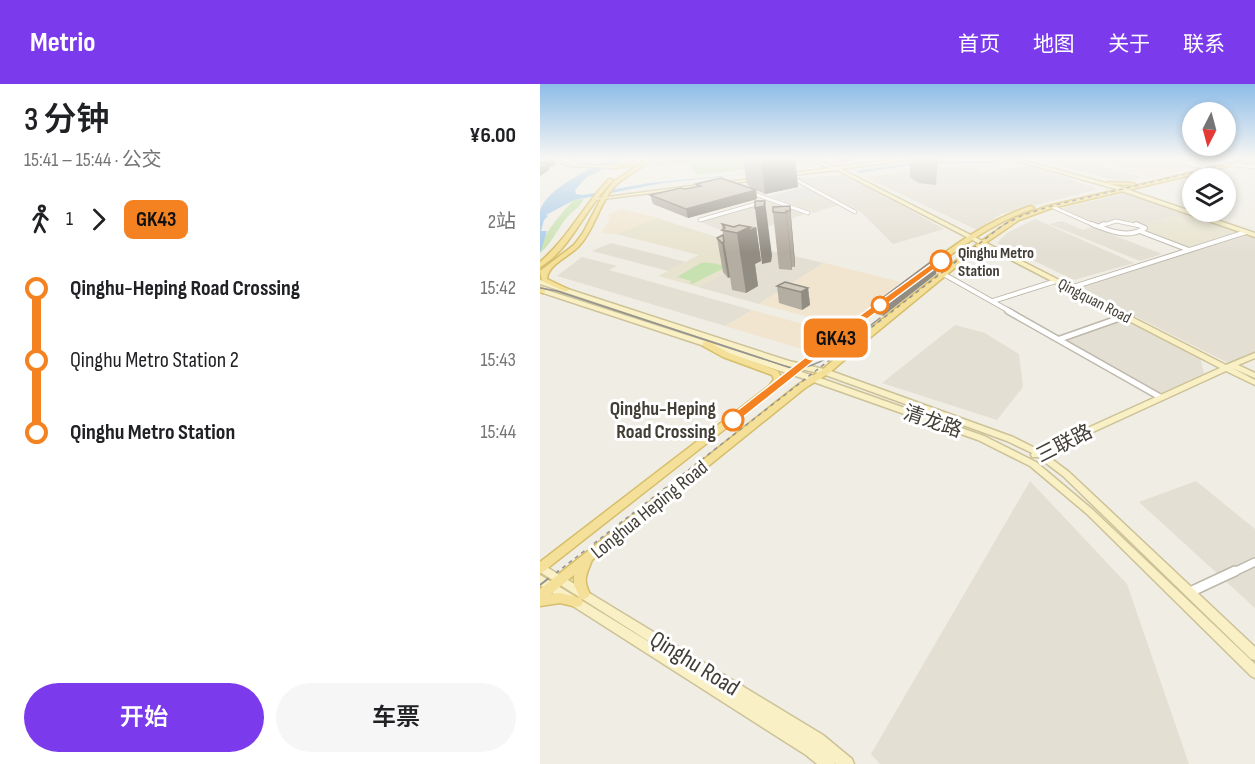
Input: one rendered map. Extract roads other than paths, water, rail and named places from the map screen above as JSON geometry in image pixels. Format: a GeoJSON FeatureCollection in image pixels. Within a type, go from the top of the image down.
{"type":"FeatureCollection","features":[{"type":"Feature","properties":{"kind":"main road"},"geometry":{"type":"LineString","coordinates":[[540,265],[566,243],[602,190]]}},
{"type":"Feature","properties":{"kind":"main road"},"geometry":{"type":"LineString","coordinates":[[540,274],[576,246],[610,190]]}},
{"type":"Feature","properties":{"kind":"main road"},"geometry":{"type":"LineString","coordinates":[[605,197],[663,190]]}},
{"type":"Feature","properties":{"kind":"main road"},"geometry":{"type":"LineString","coordinates":[[595,198],[667,190]]}},
{"type":"Feature","properties":{"kind":"main road","name":"Qingquan Road"},"geometry":{"type":"LineString","coordinates":[[880,190],[1232,368],[1255,383]]}},
{"type":"Feature","properties":{"kind":"main road"},"geometry":{"type":"LineString","coordinates":[[922,273],[973,237],[1017,212],[1111,190]]}},
{"type":"Feature","properties":{"kind":"main road","name":"Longhua Heping Road"},"geometry":{"type":"LineString","coordinates":[[540,596],[802,387],[825,372],[984,242],[1017,219],[1119,190]]}},
{"type":"Feature","properties":{"kind":"main road"},"geometry":{"type":"LineString","coordinates":[[1125,190],[1182,207]]}},
{"type":"Feature","properties":{"kind":"main road"},"geometry":{"type":"LineString","coordinates":[[1125,190],[1246,232],[1255,233]]}},
{"type":"Feature","properties":{"kind":"main road"},"geometry":{"type":"LineString","coordinates":[[1224,222],[1255,233]]}},
{"type":"Feature","properties":{"kind":"main road","name":"Qingquan Road"},"geometry":{"type":"LineString","coordinates":[[984,242],[1056,281],[1073,287]]}},
{"type":"Feature","properties":{"kind":"main road"},"geometry":{"type":"LineString","coordinates":[[548,268],[544,280],[566,290]]}},
{"type":"Feature","properties":{"kind":"main road","name":"清龙路"},"geometry":{"type":"LineString","coordinates":[[541,288],[566,290],[797,370],[814,380],[981,438],[1028,461],[1090,512],[1255,672]]}},
{"type":"Feature","properties":{"kind":"main road","name":"清龙路"},"geometry":{"type":"LineString","coordinates":[[541,288],[706,344],[797,370],[825,372],[1010,439],[1040,455],[1066,474],[1255,655]]}},
{"type":"Feature","properties":{"kind":"main road","name":"Longhua Heping Road"},"geometry":{"type":"LineString","coordinates":[[540,567],[760,400],[896,293]]}},
{"type":"Feature","properties":{"kind":"main road"},"geometry":{"type":"LineString","coordinates":[[706,344],[726,355],[777,375],[776,383],[760,400]]}},
{"type":"Feature","properties":{"kind":"main road","name":"三联路"},"geometry":{"type":"LineString","coordinates":[[1040,455],[1255,357]]}},
{"type":"Feature","properties":{"kind":"main road","name":"Qingquan Road"},"geometry":{"type":"LineString","coordinates":[[1232,368],[1255,376]]}},
{"type":"Feature","properties":{"kind":"main road","name":"三联路"},"geometry":{"type":"LineString","coordinates":[[1028,461],[1160,397],[1232,368]]}},
{"type":"Feature","properties":{"kind":"main road"},"geometry":{"type":"LineString","coordinates":[[540,557],[562,551]]}},
{"type":"Feature","properties":{"kind":"main road"},"geometry":{"type":"LineString","coordinates":[[540,601],[581,598],[579,575],[591,555]]}},
{"type":"Feature","properties":{"kind":"main road","name":"Qinghu Road"},"geometry":{"type":"LineString","coordinates":[[540,567],[556,583],[818,740],[847,764]]}},
{"type":"Feature","properties":{"kind":"main road","name":"Qinghu Road"},"geometry":{"type":"LineString","coordinates":[[540,579],[556,583]]}},
{"type":"Feature","properties":{"kind":"main road","name":"Qinghu Road"},"geometry":{"type":"LineString","coordinates":[[581,598],[811,750],[828,764]]}},
{"type":"Feature","properties":{"kind":"street"},"geometry":{"type":"LineString","coordinates":[[742,190],[808,213]]}},
{"type":"Feature","properties":{"kind":"street"},"geometry":{"type":"LineString","coordinates":[[813,190],[855,212]]}},
{"type":"Feature","properties":{"kind":"street"},"geometry":{"type":"LineString","coordinates":[[700,220],[771,200]]}},
{"type":"Feature","properties":{"kind":"street"},"geometry":{"type":"LineString","coordinates":[[1053,207],[1105,230],[1117,233],[1142,232],[1189,250]]}},
{"type":"Feature","properties":{"kind":"street"},"geometry":{"type":"LineString","coordinates":[[1100,226],[1106,222],[1133,223],[1143,226],[1145,230],[1142,232]]}},
{"type":"Feature","properties":{"kind":"street"},"geometry":{"type":"LineString","coordinates":[[1073,287],[1246,232]]}},
{"type":"Feature","properties":{"kind":"street"},"geometry":{"type":"LineString","coordinates":[[931,267],[1160,397]]}},
{"type":"Feature","properties":{"kind":"street"},"geometry":{"type":"LineString","coordinates":[[993,301],[1056,281]]}},
{"type":"Feature","properties":{"kind":"street"},"geometry":{"type":"LineString","coordinates":[[1060,339],[1128,315]]}},
{"type":"Feature","properties":{"kind":"street"},"geometry":{"type":"LineString","coordinates":[[1190,592],[1255,562]]}},
{"type":"Feature","properties":{"kind":"water"},"geometry":{"type":"Polygon","coordinates":[[[556,190],[575,190],[576,194],[583,195],[612,190],[628,190],[574,200],[546,215],[548,216],[544,220],[541,231],[547,231],[540,253],[540,211],[556,190]]]}},
{"type":"Feature","properties":{"kind":"tram line"},"geometry":{"type":"LineString","coordinates":[[540,288],[557,291],[794,369],[818,363],[829,357],[880,318]]}},
{"type":"Feature","properties":{"kind":"railway"},"geometry":{"type":"LineString","coordinates":[[556,573],[1003,225],[1023,215],[1055,205],[1119,190]]}},
{"type":"Feature","properties":{"kind":"railway"},"geometry":{"type":"LineString","coordinates":[[540,585],[558,571]]}},
{"type":"Feature","properties":{"kind":"place","name":"Qinghu Metro Station"},"geometry":{"type":"Point","coordinates":[941,261]}},
{"type":"Feature","properties":{"kind":"place","name":"Qinghu-Heping Road Crossing"},"geometry":{"type":"Point","coordinates":[733,420]}}]}
